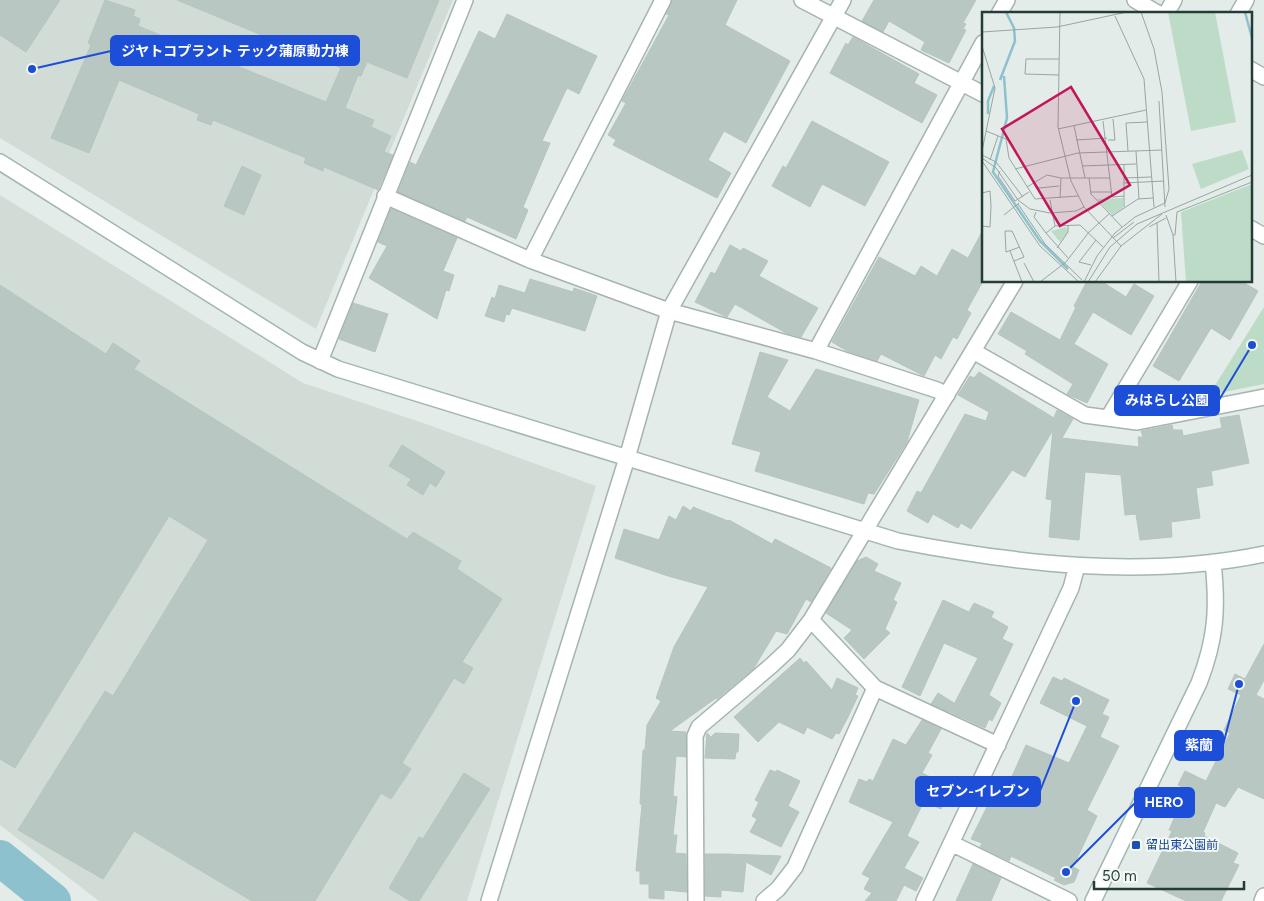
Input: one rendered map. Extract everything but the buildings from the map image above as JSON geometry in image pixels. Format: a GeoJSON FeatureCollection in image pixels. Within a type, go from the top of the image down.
{"type":"FeatureCollection","features":[{"type":"Feature","properties":{"kind":"street"},"geometry":{"type":"LineString","coordinates":[[320,361],[465,0]]}},
{"type":"Feature","properties":{"kind":"street"},"geometry":{"type":"LineString","coordinates":[[530,260],[664,0]]}},
{"type":"Feature","properties":{"kind":"street"},"geometry":{"type":"LineString","coordinates":[[802,0],[982,94]]}},
{"type":"Feature","properties":{"kind":"street"},"geometry":{"type":"LineString","coordinates":[[489,901],[627,458],[669,311],[843,0]]}},
{"type":"Feature","properties":{"kind":"street"},"geometry":{"type":"LineString","coordinates":[[1000,12],[1007,0]]}},
{"type":"Feature","properties":{"kind":"street"},"geometry":{"type":"LineString","coordinates":[[1135,0],[1156,12]]}},
{"type":"Feature","properties":{"kind":"street"},"geometry":{"type":"LineString","coordinates":[[1167,12],[1174,0]]}},
{"type":"Feature","properties":{"kind":"street"},"geometry":{"type":"LineString","coordinates":[[1239,12],[1246,0]]}},
{"type":"Feature","properties":{"kind":"street"},"geometry":{"type":"LineString","coordinates":[[816,352],[825,330],[982,45]]}},
{"type":"Feature","properties":{"kind":"street"},"geometry":{"type":"LineString","coordinates":[[1252,70],[1264,77]]}},
{"type":"Feature","properties":{"kind":"street"},"geometry":{"type":"LineString","coordinates":[[0,162],[302,352],[338,369],[865,530],[898,542],[985,557],[1077,566],[1213,562],[1264,554]]}},
{"type":"Feature","properties":{"kind":"street"},"geometry":{"type":"LineString","coordinates":[[385,196],[530,260],[669,311],[816,352],[937,390],[947,395]]}},
{"type":"Feature","properties":{"kind":"street"},"geometry":{"type":"LineString","coordinates":[[1252,229],[1264,236]]}},
{"type":"Feature","properties":{"kind":"street"},"geometry":{"type":"LineString","coordinates":[[696,901],[695,736],[699,727],[709,716],[788,650],[811,620],[1014,282]]}},
{"type":"Feature","properties":{"kind":"street"},"geometry":{"type":"LineString","coordinates":[[1108,418],[1189,282]]}},
{"type":"Feature","properties":{"kind":"street"},"geometry":{"type":"LineString","coordinates":[[973,352],[1085,415],[1137,422],[1264,397]]}},
{"type":"Feature","properties":{"kind":"street"},"geometry":{"type":"LineString","coordinates":[[1093,901],[1199,683],[1208,660],[1214,635],[1216,589],[1213,562]]}},
{"type":"Feature","properties":{"kind":"street"},"geometry":{"type":"LineString","coordinates":[[924,901],[953,844],[1071,588],[1077,566]]}},
{"type":"Feature","properties":{"kind":"street"},"geometry":{"type":"LineString","coordinates":[[811,620],[875,688],[998,745]]}},
{"type":"Feature","properties":{"kind":"street"},"geometry":{"type":"LineString","coordinates":[[764,901],[778,889],[795,867],[875,688]]}},
{"type":"Feature","properties":{"kind":"street"},"geometry":{"type":"LineString","coordinates":[[953,844],[1069,901]]}},
{"type":"Feature","properties":{"kind":"street"},"geometry":{"type":"LineString","coordinates":[[1262,901],[1264,896]]}},
{"type":"Feature","properties":{"kind":"shaded area"},"geometry":{"type":"Polygon","coordinates":[[[0,0],[453,0],[316,329],[0,138],[0,0]]]}},
{"type":"Feature","properties":{"kind":"shaded area"},"geometry":{"type":"Polygon","coordinates":[[[0,195],[303,383],[429,425],[596,486],[467,901],[99,901],[0,825],[0,195]]]}},
{"type":"Feature","properties":{"kind":"green space"},"geometry":{"type":"Polygon","coordinates":[[[1264,307],[1264,384],[1209,395],[1264,307]]]}},
{"type":"Feature","properties":{"kind":"waterway"},"geometry":{"type":"LineString","coordinates":[[0,858],[53,901]]}},
{"type":"Feature","properties":{"kind":"place","name":"ジヤトコプラント テック蒲原動力棟"},"geometry":{"type":"Point","coordinates":[32,69]}},
{"type":"Feature","properties":{"kind":"place","name":"みはらし公園"},"geometry":{"type":"Point","coordinates":[1252,345]}},
{"type":"Feature","properties":{"kind":"place","name":"紫蘭"},"geometry":{"type":"Point","coordinates":[1239,684]}},
{"type":"Feature","properties":{"kind":"place","name":"セブン-イレブン"},"geometry":{"type":"Point","coordinates":[1076,701]}},
{"type":"Feature","properties":{"kind":"place","name":"留出東公園前"},"geometry":{"type":"Point","coordinates":[1136,845]}},
{"type":"Feature","properties":{"kind":"place","name":"HERO"},"geometry":{"type":"Point","coordinates":[1066,872]}}]}
